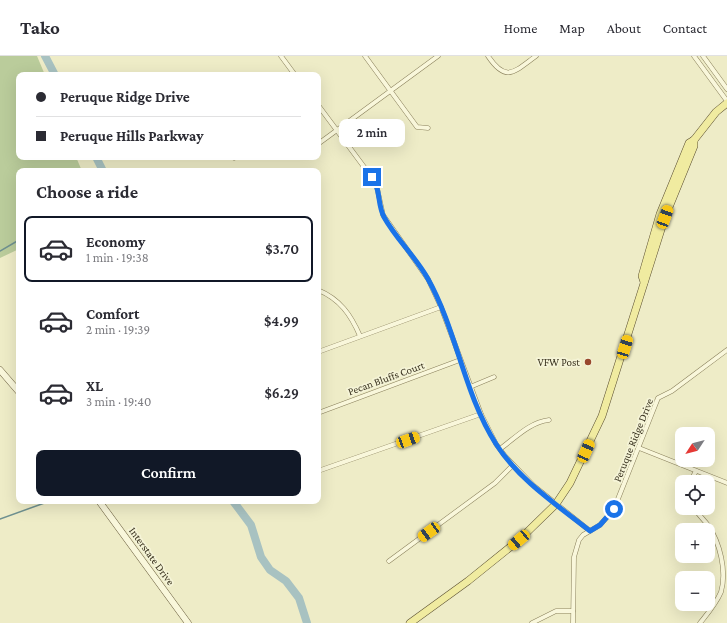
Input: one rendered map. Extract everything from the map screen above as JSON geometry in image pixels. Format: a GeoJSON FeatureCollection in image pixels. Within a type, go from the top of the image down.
{"type":"FeatureCollection","features":[{"type":"Feature","properties":{"kind":"main road"},"geometry":{"type":"LineString","coordinates":[[410,623],[499,557],[532,528],[556,504],[570,483],[602,416],[616,376],[665,217],[694,146],[694,140],[713,116],[727,102]]}},
{"type":"Feature","properties":{"kind":"main road"},"geometry":{"type":"LineString","coordinates":[[0,370],[16,389]]}},
{"type":"Feature","properties":{"kind":"main road","name":"Interstate Drive"},"geometry":{"type":"LineString","coordinates":[[101,504],[188,623]]}},
{"type":"Feature","properties":{"kind":"street"},"geometry":{"type":"LineString","coordinates":[[281,56],[293,72]]}},
{"type":"Feature","properties":{"kind":"street"},"geometry":{"type":"LineString","coordinates":[[365,56],[417,128],[428,128]]}},
{"type":"Feature","properties":{"kind":"street"},"geometry":{"type":"LineString","coordinates":[[321,142],[438,56]]}},
{"type":"Feature","properties":{"kind":"street"},"geometry":{"type":"LineString","coordinates":[[488,56],[498,70],[506,72],[513,72],[536,56]]}},
{"type":"Feature","properties":{"kind":"street"},"geometry":{"type":"LineString","coordinates":[[694,56],[727,102]]}},
{"type":"Feature","properties":{"kind":"street"},"geometry":{"type":"LineString","coordinates":[[702,56],[727,89]]}},
{"type":"Feature","properties":{"kind":"street"},"geometry":{"type":"LineString","coordinates":[[321,109],[376,182],[383,215],[428,279],[441,307],[481,414],[500,449],[513,465],[534,486],[590,531]]}},
{"type":"Feature","properties":{"kind":"street"},"geometry":{"type":"LineString","coordinates":[[321,291],[331,296],[342,305],[353,320],[360,336]]}},
{"type":"Feature","properties":{"kind":"street"},"geometry":{"type":"LineString","coordinates":[[321,351],[441,307]]}},
{"type":"Feature","properties":{"kind":"street","name":"Peruque Ridge Drive"},"geometry":{"type":"LineString","coordinates":[[573,623],[574,557],[579,540],[600,525],[614,509],[658,398],[672,391],[727,351]]}},
{"type":"Feature","properties":{"kind":"street","name":"Pecan Bluffs Court"},"geometry":{"type":"LineString","coordinates":[[321,412],[460,360]]}},
{"type":"Feature","properties":{"kind":"street"},"geometry":{"type":"LineString","coordinates":[[470,387],[494,377]]}},
{"type":"Feature","properties":{"kind":"street"},"geometry":{"type":"LineString","coordinates":[[321,471],[481,414]]}},
{"type":"Feature","properties":{"kind":"street"},"geometry":{"type":"LineString","coordinates":[[500,449],[532,425],[539,421],[549,420]]}},
{"type":"Feature","properties":{"kind":"street"},"geometry":{"type":"LineString","coordinates":[[639,448],[727,483]]}},
{"type":"Feature","properties":{"kind":"street"},"geometry":{"type":"LineString","coordinates":[[389,561],[495,483],[513,465]]}},
{"type":"Feature","properties":{"kind":"street"},"geometry":{"type":"LineString","coordinates":[[694,475],[696,471]]}},
{"type":"Feature","properties":{"kind":"street"},"geometry":{"type":"LineString","coordinates":[[700,515],[710,528],[721,550],[723,562],[721,591],[712,608],[700,623]]}},
{"type":"Feature","properties":{"kind":"street"},"geometry":{"type":"LineString","coordinates":[[721,591],[727,592]]}},
{"type":"Feature","properties":{"kind":"street"},"geometry":{"type":"LineString","coordinates":[[532,623],[556,611],[572,611]]}},
{"type":"Feature","properties":{"kind":"green space"},"geometry":{"type":"Polygon","coordinates":[[[0,56],[37,56],[44,72],[16,72],[16,160],[77,160],[81,168],[16,168],[16,250],[0,258],[0,56]]]}},
{"type":"Feature","properties":{"kind":"waterway"},"geometry":{"type":"LineString","coordinates":[[45,56],[53,72]]}},
{"type":"Feature","properties":{"kind":"waterway"},"geometry":{"type":"LineString","coordinates":[[98,160],[102,168]]}},
{"type":"Feature","properties":{"kind":"waterway"},"geometry":{"type":"LineString","coordinates":[[0,251],[16,242]]}},
{"type":"Feature","properties":{"kind":"waterway"},"geometry":{"type":"LineString","coordinates":[[0,519],[42,504]]}},
{"type":"Feature","properties":{"kind":"waterway"},"geometry":{"type":"LineString","coordinates":[[235,504],[251,525],[261,557],[270,570],[286,581],[299,598],[307,623]]}},
{"type":"Feature","properties":{"kind":"place","name":"VFW Post"},"geometry":{"type":"Point","coordinates":[588,362]}},
{"type":"Feature","properties":{"kind":"route"},"geometry":{"type":"LineString","coordinates":[[372,177],[379,189],[383,215],[428,279],[441,307],[484,423],[496,444],[505,456],[534,486],[590,531],[600,525],[614,509]]}}]}
